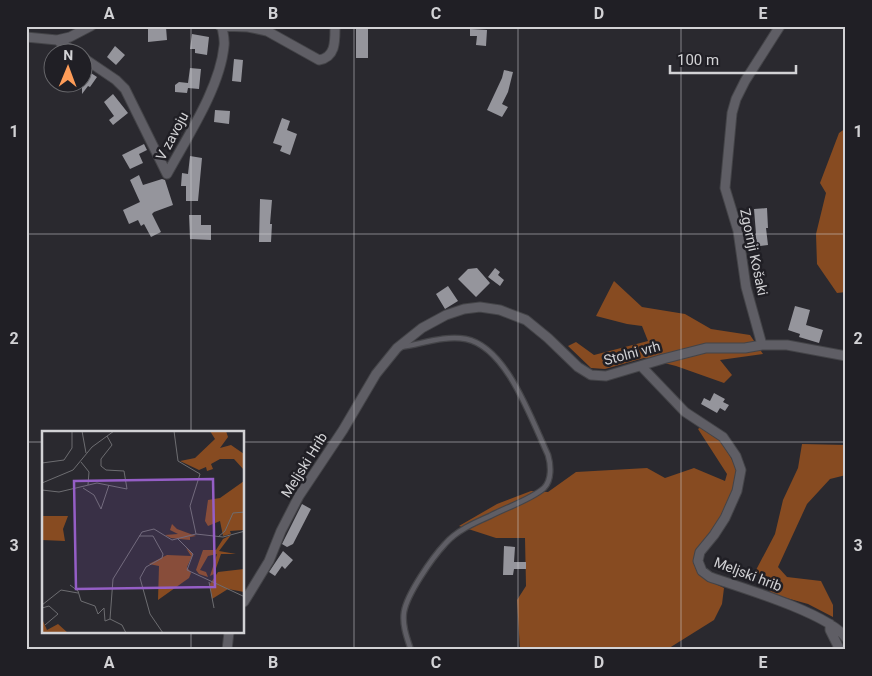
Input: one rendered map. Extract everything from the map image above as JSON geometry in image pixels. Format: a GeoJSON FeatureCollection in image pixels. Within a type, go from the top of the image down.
{"type":"FeatureCollection","features":[{"type":"Feature","properties":{"kind":"street"},"geometry":{"type":"LineString","coordinates":[[26,37],[57,40],[70,37],[89,26]]}},
{"type":"Feature","properties":{"kind":"street","name":"V zavoju"},"geometry":{"type":"LineString","coordinates":[[92,64],[125,89],[167,174],[208,96],[221,65],[224,44],[221,26],[248,26],[267,31],[319,60],[331,55],[334,47],[334,26]]}},
{"type":"Feature","properties":{"kind":"street","name":"Zgornji Košaki"},"geometry":{"type":"LineString","coordinates":[[762,345],[746,287],[738,231],[724,188],[732,113],[736,99],[780,26]]}},
{"type":"Feature","properties":{"kind":"street","name":"Stolni vrh"},"geometry":{"type":"LineString","coordinates":[[397,348],[422,328],[446,315],[464,309],[480,307],[500,310],[526,320],[578,367],[591,375],[606,376],[706,348],[787,345],[846,356]]}},
{"type":"Feature","properties":{"kind":"street","name":"Meljski Hrib"},"geometry":{"type":"LineString","coordinates":[[245,600],[269,561],[280,531],[299,496],[343,430],[376,374],[397,348]]}},
{"type":"Feature","properties":{"kind":"street","name":"Meljski hrib"},"geometry":{"type":"LineString","coordinates":[[640,366],[685,412],[723,437],[736,456],[741,470],[737,491],[725,518],[700,552],[698,561],[702,571],[710,578],[770,597],[830,624],[846,638]]}},
{"type":"Feature","properties":{"kind":"street"},"geometry":{"type":"LineString","coordinates":[[830,624],[830,630],[840,650]]}},
{"type":"Feature","properties":{"kind":"street"},"geometry":{"type":"LineString","coordinates":[[226,650],[229,634]]}},
{"type":"Feature","properties":{"kind":"lane"},"geometry":{"type":"LineString","coordinates":[[397,348],[453,338],[477,342],[489,350],[514,383],[550,463],[550,473],[544,488],[514,505],[471,525],[445,544],[423,575],[408,601],[404,613],[405,629],[410,650]]}},
{"type":"Feature","properties":{"kind":"shaded area"},"geometry":{"type":"Polygon","coordinates":[[[846,128],[846,292],[837,293],[817,264],[816,234],[826,193],[820,183],[839,133],[846,128]]]}},
{"type":"Feature","properties":{"kind":"shaded area"},"geometry":{"type":"Polygon","coordinates":[[[614,281],[642,307],[685,314],[711,329],[750,335],[763,354],[720,360],[732,375],[724,383],[676,366],[644,358],[605,369],[591,368],[568,346],[576,342],[594,355],[648,341],[642,326],[596,316],[614,281]]]}},
{"type":"Feature","properties":{"kind":"shaded area"},"geometry":{"type":"Polygon","coordinates":[[[702,426],[720,438],[737,469],[734,491],[723,517],[697,550],[709,581],[724,588],[722,604],[714,620],[666,650],[520,650],[517,600],[526,586],[525,538],[496,538],[459,526],[497,504],[531,491],[548,492],[576,472],[647,468],[665,478],[694,468],[725,481],[727,474],[698,429],[702,426]]]}},
{"type":"Feature","properties":{"kind":"shaded area"},"geometry":{"type":"Polygon","coordinates":[[[802,444],[846,445],[846,475],[830,479],[807,504],[778,567],[787,577],[821,581],[833,605],[833,617],[808,604],[772,594],[756,570],[775,534],[783,500],[798,468],[802,444]]]}},
{"type":"Feature","properties":{"kind":"building"},"geometry":{"type":"Polygon","coordinates":[[[356,26],[368,26],[368,58],[356,58],[356,26]]]}},
{"type":"Feature","properties":{"kind":"building"},"geometry":{"type":"Polygon","coordinates":[[[166,27],[167,40],[148,42],[148,28],[166,27]]]}},
{"type":"Feature","properties":{"kind":"building"},"geometry":{"type":"Polygon","coordinates":[[[470,29],[487,30],[486,46],[476,45],[477,36],[470,36],[470,29]]]}},
{"type":"Feature","properties":{"kind":"building"},"geometry":{"type":"Polygon","coordinates":[[[192,34],[209,37],[207,55],[195,53],[195,49],[190,49],[192,34]]]}},
{"type":"Feature","properties":{"kind":"building"},"geometry":{"type":"Polygon","coordinates":[[[115,46],[125,55],[116,65],[107,57],[115,46]]]}},
{"type":"Feature","properties":{"kind":"building"},"geometry":{"type":"Polygon","coordinates":[[[234,59],[243,60],[241,82],[232,81],[234,59]]]}},
{"type":"Feature","properties":{"kind":"building"},"geometry":{"type":"Polygon","coordinates":[[[190,68],[201,69],[199,89],[188,88],[187,93],[175,92],[175,85],[179,82],[188,83],[190,68]]]}},
{"type":"Feature","properties":{"kind":"building"},"geometry":{"type":"Polygon","coordinates":[[[504,70],[513,72],[508,92],[502,104],[508,107],[502,117],[487,110],[504,70]]]}},
{"type":"Feature","properties":{"kind":"building"},"geometry":{"type":"Polygon","coordinates":[[[92,74],[97,77],[92,84],[92,74]]]}},
{"type":"Feature","properties":{"kind":"building"},"geometry":{"type":"Polygon","coordinates":[[[113,94],[128,113],[113,125],[109,120],[114,116],[104,102],[113,94]]]}},
{"type":"Feature","properties":{"kind":"building"},"geometry":{"type":"Polygon","coordinates":[[[215,110],[230,111],[229,124],[214,122],[215,110]]]}},
{"type":"Feature","properties":{"kind":"building"},"geometry":{"type":"Polygon","coordinates":[[[282,118],[290,121],[287,130],[297,134],[290,155],[280,151],[282,146],[273,143],[282,118]]]}},
{"type":"Feature","properties":{"kind":"building"},"geometry":{"type":"Polygon","coordinates":[[[144,144],[147,150],[139,154],[143,163],[130,169],[122,155],[144,144]]]}},
{"type":"Feature","properties":{"kind":"building"},"geometry":{"type":"Polygon","coordinates":[[[190,156],[202,158],[198,201],[186,201],[186,186],[181,186],[182,173],[188,174],[190,156]]]}},
{"type":"Feature","properties":{"kind":"building"},"geometry":{"type":"Polygon","coordinates":[[[139,175],[143,185],[162,179],[165,180],[173,205],[152,214],[161,232],[151,237],[144,224],[141,226],[138,220],[129,224],[123,210],[140,202],[130,180],[139,175]]]}},
{"type":"Feature","properties":{"kind":"building"},"geometry":{"type":"Polygon","coordinates":[[[260,199],[272,200],[271,242],[259,242],[260,199]]]}},
{"type":"Feature","properties":{"kind":"building"},"geometry":{"type":"Polygon","coordinates":[[[767,208],[768,228],[766,228],[768,245],[752,247],[751,235],[756,234],[754,209],[767,208]]]}},
{"type":"Feature","properties":{"kind":"building"},"geometry":{"type":"Polygon","coordinates":[[[189,215],[201,215],[201,225],[211,225],[211,240],[190,239],[189,215]]]}},
{"type":"Feature","properties":{"kind":"building"},"geometry":{"type":"Polygon","coordinates":[[[477,268],[490,283],[476,297],[458,279],[468,269],[477,268]]]}},
{"type":"Feature","properties":{"kind":"building"},"geometry":{"type":"Polygon","coordinates":[[[495,268],[500,272],[498,275],[504,280],[500,286],[488,277],[495,268]]]}},
{"type":"Feature","properties":{"kind":"building"},"geometry":{"type":"Polygon","coordinates":[[[448,286],[458,301],[445,309],[436,294],[448,286]]]}},
{"type":"Feature","properties":{"kind":"building"},"geometry":{"type":"Polygon","coordinates":[[[795,306],[810,310],[806,325],[823,330],[819,343],[799,337],[800,334],[788,330],[795,306]]]}},
{"type":"Feature","properties":{"kind":"building"},"geometry":{"type":"Polygon","coordinates":[[[714,393],[725,399],[723,402],[729,405],[725,411],[720,408],[717,413],[701,404],[704,398],[710,401],[714,393]]]}},
{"type":"Feature","properties":{"kind":"building"},"geometry":{"type":"Polygon","coordinates":[[[302,504],[311,509],[293,544],[287,547],[282,544],[302,504]]]}},
{"type":"Feature","properties":{"kind":"building"},"geometry":{"type":"Polygon","coordinates":[[[504,546],[515,547],[514,562],[526,562],[526,569],[514,569],[513,575],[503,575],[504,546]]]}},
{"type":"Feature","properties":{"kind":"building"},"geometry":{"type":"Polygon","coordinates":[[[283,551],[293,560],[285,569],[282,566],[275,576],[269,572],[283,551]]]}}]}
